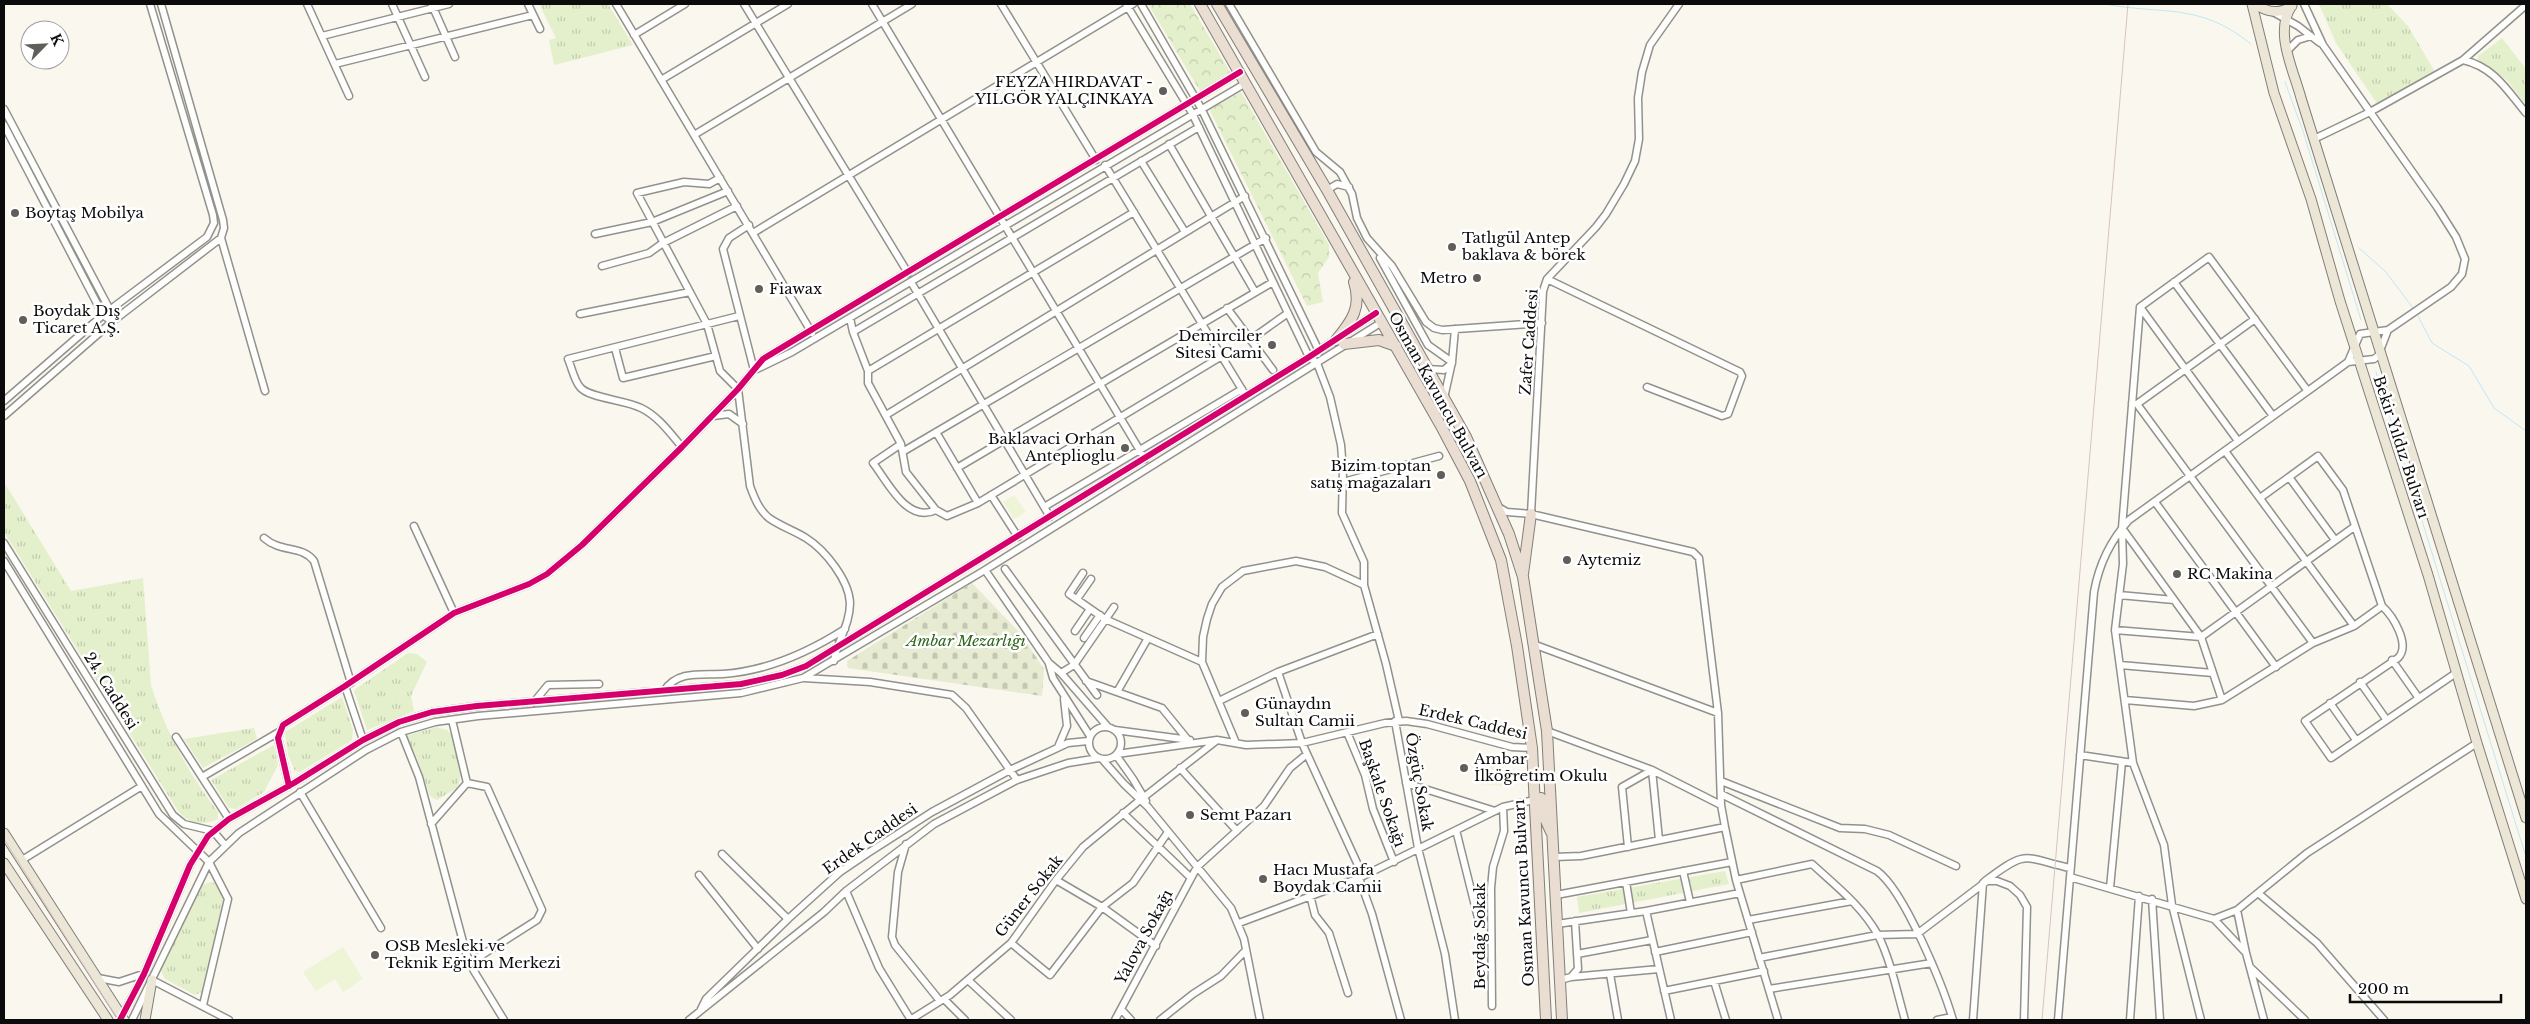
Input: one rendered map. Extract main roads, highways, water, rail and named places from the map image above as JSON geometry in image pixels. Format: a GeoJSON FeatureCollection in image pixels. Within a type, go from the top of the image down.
{"type":"FeatureCollection","features":[{"type":"Feature","properties":{"kind":"highway","name":"Osman Kavuncu Bulvarı"},"geometry":{"type":"LineString","coordinates":[[1200,4],[1350,269],[1396,346],[1470,481],[1500,560],[1517,646],[1532,748],[1546,1020]]}},
{"type":"Feature","properties":{"kind":"highway","name":"Osman Kavuncu Bulvarı"},"geometry":{"type":"LineString","coordinates":[[1217,4],[1327,190],[1392,309],[1466,437],[1497,507],[1522,577],[1547,730],[1562,1020]]}},
{"type":"Feature","properties":{"kind":"highway"},"geometry":{"type":"LineString","coordinates":[[1350,269],[1358,295],[1357,308],[1340,342],[1379,340],[1396,346]]}},
{"type":"Feature","properties":{"kind":"highway"},"geometry":{"type":"LineString","coordinates":[[1387,303],[1392,309],[1384,311],[1377,314],[1387,303]]}},
{"type":"Feature","properties":{"kind":"highway"},"geometry":{"type":"LineString","coordinates":[[1522,577],[1532,514]]}},
{"type":"Feature","properties":{"kind":"highway"},"geometry":{"type":"LineString","coordinates":[[1532,748],[1538,752],[1542,812],[1553,838]]}},
{"type":"Feature","properties":{"kind":"main road"},"geometry":{"type":"LineString","coordinates":[[2254,4],[2273,12],[2293,6]]}},
{"type":"Feature","properties":{"kind":"main road","name":"Bekir Yıldız Bulvarı"},"geometry":{"type":"LineString","coordinates":[[2254,4],[2274,93],[2311,199],[2359,361],[2428,575],[2477,743],[2526,899]]}},
{"type":"Feature","properties":{"kind":"main road","name":"Bekir Yıldız Bulvarı"},"geometry":{"type":"LineString","coordinates":[[2293,6],[2285,18],[2284,35],[2288,50],[2314,140],[2526,818]]}},
{"type":"Feature","properties":{"kind":"main road"},"geometry":{"type":"LineString","coordinates":[[4,832],[122,1019]]}},
{"type":"Feature","properties":{"kind":"main road"},"geometry":{"type":"LineString","coordinates":[[4,863],[6,873],[108,1020]]}},
{"type":"Feature","properties":{"kind":"main road"},"geometry":{"type":"LineString","coordinates":[[145,1020],[152,980]]}},
{"type":"Feature","properties":{"kind":"waterway"},"geometry":{"type":"LineString","coordinates":[[2104,4],[2180,12],[2197,16],[2215,22],[2251,44]]}},
{"type":"Feature","properties":{"kind":"waterway"},"geometry":{"type":"LineString","coordinates":[[2285,82],[2303,131],[2361,320]]}},
{"type":"Feature","properties":{"kind":"waterway"},"geometry":{"type":"LineString","coordinates":[[2359,248],[2385,271],[2413,308]]}},
{"type":"Feature","properties":{"kind":"waterway"},"geometry":{"type":"LineString","coordinates":[[2418,316],[2432,343],[2469,366],[2494,408],[2526,431]]}},
{"type":"Feature","properties":{"kind":"waterway"},"geometry":{"type":"LineString","coordinates":[[2376,372],[2526,857]]}},
{"type":"Feature","properties":{"kind":"tram line"},"geometry":{"type":"LineString","coordinates":[[4,839],[118,1020]]}},
{"type":"Feature","properties":{"kind":"railway"},"geometry":{"type":"LineString","coordinates":[[2042,1020],[2128,4]]}},
{"type":"Feature","properties":{"kind":"place","name":"FEYZA HIRDAVAT - YILGÖR YALÇINKAYA"},"geometry":{"type":"Point","coordinates":[1163,91]}},
{"type":"Feature","properties":{"kind":"place","name":"Boytaş Mobilya"},"geometry":{"type":"Point","coordinates":[15,213]}},
{"type":"Feature","properties":{"kind":"place","name":"Tatlıgül Antep baklava & börek"},"geometry":{"type":"Point","coordinates":[1452,247]}},
{"type":"Feature","properties":{"kind":"place","name":"Metro"},"geometry":{"type":"Point","coordinates":[1477,278]}},
{"type":"Feature","properties":{"kind":"place","name":"Fiawax"},"geometry":{"type":"Point","coordinates":[759,289]}},
{"type":"Feature","properties":{"kind":"place","name":"Boydak Dış Ticaret A.Ş."},"geometry":{"type":"Point","coordinates":[23,320]}},
{"type":"Feature","properties":{"kind":"place","name":"Demirciler Sitesi Cami"},"geometry":{"type":"Point","coordinates":[1272,345]}},
{"type":"Feature","properties":{"kind":"place","name":"Baklavaci Orhan Anteplioglu"},"geometry":{"type":"Point","coordinates":[1125,448]}},
{"type":"Feature","properties":{"kind":"place","name":"Bizim toptan satış mağazaları"},"geometry":{"type":"Point","coordinates":[1441,475]}},
{"type":"Feature","properties":{"kind":"place","name":"Aytemiz"},"geometry":{"type":"Point","coordinates":[1567,560]}},
{"type":"Feature","properties":{"kind":"place","name":"RC Makina"},"geometry":{"type":"Point","coordinates":[2177,574]}},
{"type":"Feature","properties":{"kind":"place","name":"Günaydın Sultan Camii"},"geometry":{"type":"Point","coordinates":[1245,713]}},
{"type":"Feature","properties":{"kind":"place","name":"Ambar İlköğretim Okulu"},"geometry":{"type":"Point","coordinates":[1464,768]}},
{"type":"Feature","properties":{"kind":"place","name":"Semt Pazarı"},"geometry":{"type":"Point","coordinates":[1190,815]}},
{"type":"Feature","properties":{"kind":"place","name":"Hacı Mustafa Boydak Camii"},"geometry":{"type":"Point","coordinates":[1263,879]}},
{"type":"Feature","properties":{"kind":"place","name":"OSB Mesleki ve Teknik Eğitim Merkezi"},"geometry":{"type":"Point","coordinates":[375,955]}},
{"type":"Feature","properties":{"kind":"park label","name":"Ambar Mezarlığı"},"geometry":{"type":"Point","coordinates":[966,641]}}]}
